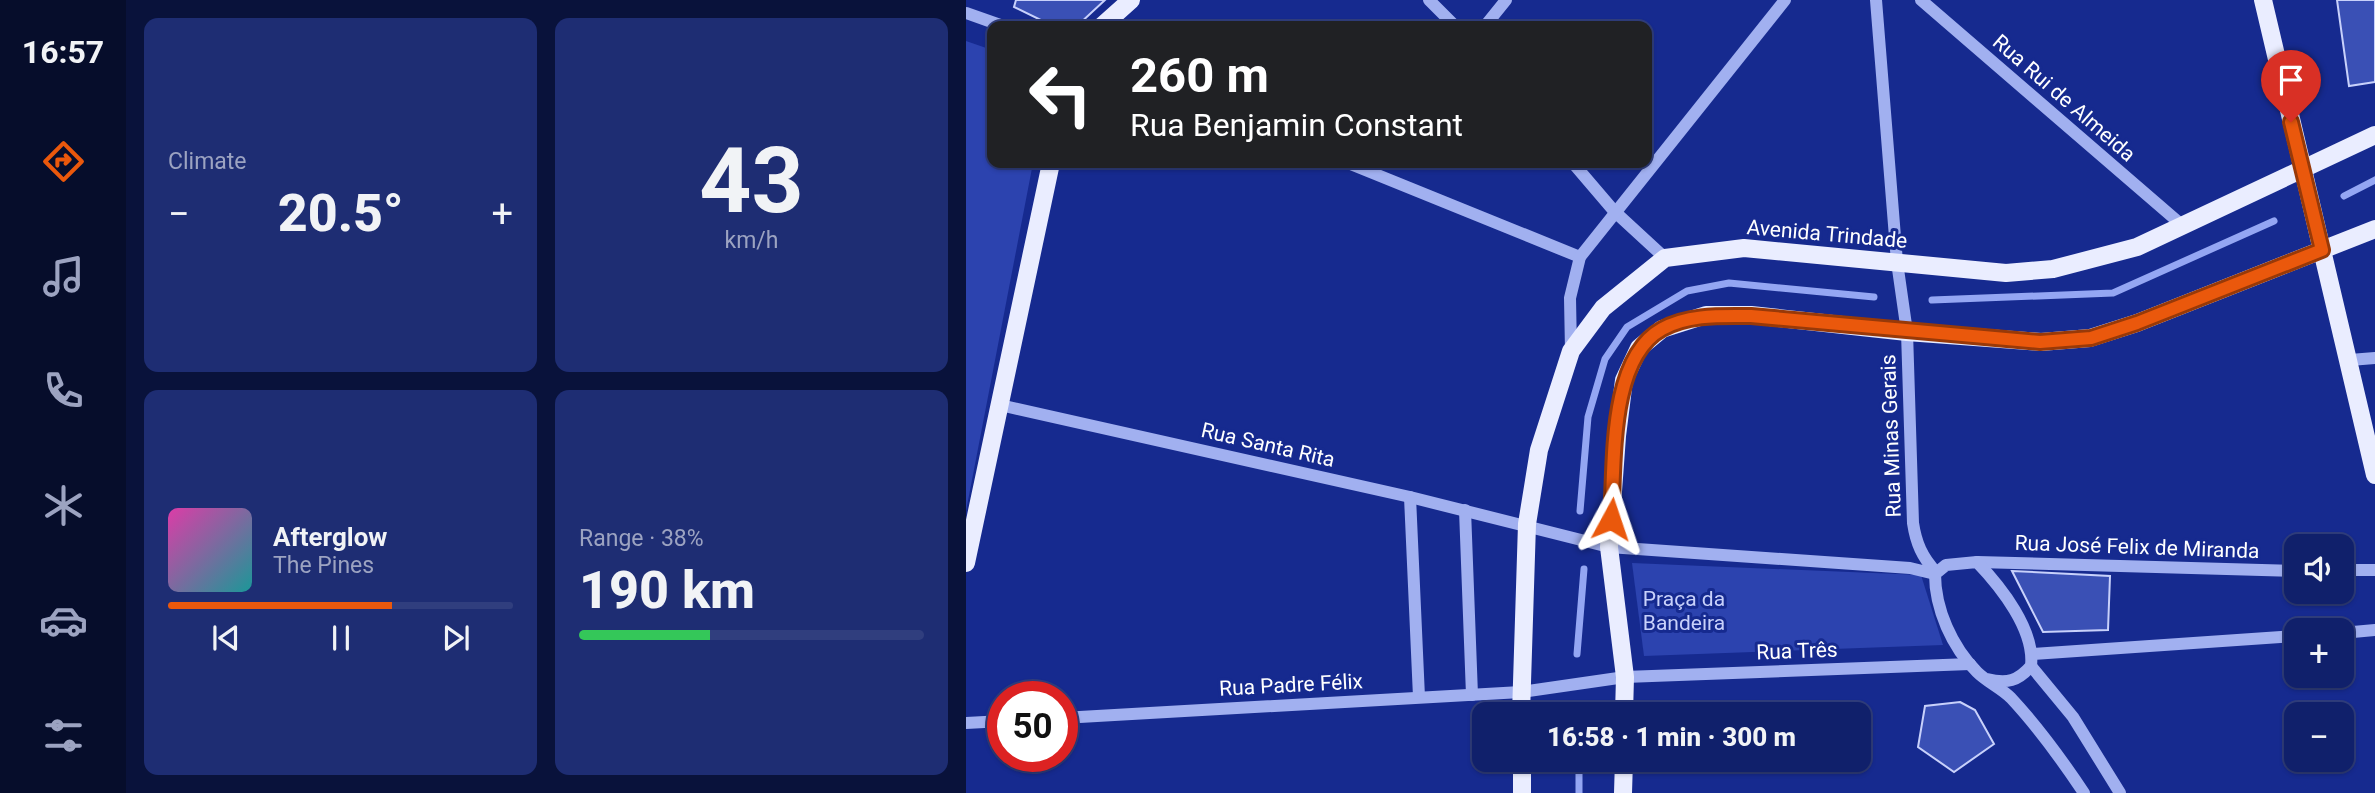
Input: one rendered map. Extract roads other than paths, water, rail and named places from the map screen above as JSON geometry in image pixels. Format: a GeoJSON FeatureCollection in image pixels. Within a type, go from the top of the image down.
{"type":"FeatureCollection","features":[{"type":"Feature","properties":{"kind":"main road"},"geometry":{"type":"LineString","coordinates":[[1107,21],[1130,0]]}},
{"type":"Feature","properties":{"kind":"main road"},"geometry":{"type":"LineString","coordinates":[[2263,0],[2375,475]]}},
{"type":"Feature","properties":{"kind":"main road","name":"Avenida Trindade"},"geometry":{"type":"LineString","coordinates":[[1665,258],[1744,248],[2006,273],[2053,269],[2137,247],[2375,135]]}},
{"type":"Feature","properties":{"kind":"main road"},"geometry":{"type":"LineString","coordinates":[[966,563],[1050,168]]}},
{"type":"Feature","properties":{"kind":"main road"},"geometry":{"type":"LineString","coordinates":[[1624,702],[1625,677],[1609,547],[1623,380],[1639,348],[1662,329],[1706,316],[1751,316],[2040,342],[2091,338],[2137,323],[2375,229]]}},
{"type":"Feature","properties":{"kind":"main road"},"geometry":{"type":"LineString","coordinates":[[1521,702],[1527,524],[1539,450],[1571,351],[1603,308],[1665,258]]}},
{"type":"Feature","properties":{"kind":"main road"},"geometry":{"type":"LineString","coordinates":[[1522,772],[1522,793]]}},
{"type":"Feature","properties":{"kind":"main road"},"geometry":{"type":"LineString","coordinates":[[1623,793],[1624,772]]}},
{"type":"Feature","properties":{"kind":"street"},"geometry":{"type":"LineString","coordinates":[[1429,0],[1450,21]]}},
{"type":"Feature","properties":{"kind":"street"},"geometry":{"type":"LineString","coordinates":[[1489,21],[1506,0]]}},
{"type":"Feature","properties":{"kind":"street"},"geometry":{"type":"LineString","coordinates":[[1652,164],[1785,0]]}},
{"type":"Feature","properties":{"kind":"street","name":"Rua Minas Gerais"},"geometry":{"type":"LineString","coordinates":[[1876,0],[1897,262],[1907,332],[1913,523],[1916,541],[1925,561],[1935,573]]}},
{"type":"Feature","properties":{"kind":"street","name":"Rua Rui de Almeida"},"geometry":{"type":"LineString","coordinates":[[1921,0],[2183,226]]}},
{"type":"Feature","properties":{"kind":"street"},"geometry":{"type":"LineString","coordinates":[[966,13],[989,21]]}},
{"type":"Feature","properties":{"kind":"street"},"geometry":{"type":"LineString","coordinates":[[1360,168],[1580,257]]}},
{"type":"Feature","properties":{"kind":"street"},"geometry":{"type":"LineString","coordinates":[[1577,168],[1614,211],[1665,258]]}},
{"type":"Feature","properties":{"kind":"street"},"geometry":{"type":"LineString","coordinates":[[1571,351],[1570,298],[1580,257],[1649,168]]}},
{"type":"Feature","properties":{"kind":"street"},"geometry":{"type":"LineString","coordinates":[[2350,360],[2375,358]]}},
{"type":"Feature","properties":{"kind":"street","name":"Rua Santa Rita"},"geometry":{"type":"LineString","coordinates":[[1000,405],[1527,524],[1609,547],[1910,568],[1935,573]]}},
{"type":"Feature","properties":{"kind":"street"},"geometry":{"type":"LineString","coordinates":[[1410,497],[1419,697]]}},
{"type":"Feature","properties":{"kind":"street"},"geometry":{"type":"LineString","coordinates":[[1465,510],[1472,695]]}},
{"type":"Feature","properties":{"kind":"street"},"geometry":{"type":"LineString","coordinates":[[1977,562],[2007,601],[2030,640],[2032,660],[2073,717],[2120,793]]}},
{"type":"Feature","properties":{"kind":"street","name":"Rua José Felix de Miranda"},"geometry":{"type":"LineString","coordinates":[[1935,573],[1946,565],[1977,562],[2284,570]]}},
{"type":"Feature","properties":{"kind":"street"},"geometry":{"type":"LineString","coordinates":[[2354,570],[2375,570]]}},
{"type":"Feature","properties":{"kind":"street"},"geometry":{"type":"LineString","coordinates":[[1935,573],[1938,607],[1950,633],[1970,664],[2010,696],[2084,793]]}},
{"type":"Feature","properties":{"kind":"street"},"geometry":{"type":"LineString","coordinates":[[2354,632],[2375,630]]}},
{"type":"Feature","properties":{"kind":"street"},"geometry":{"type":"LineString","coordinates":[[2032,660],[2284,637]]}},
{"type":"Feature","properties":{"kind":"street"},"geometry":{"type":"LineString","coordinates":[[1987,679],[2002,683],[2020,678],[2032,660]]}},
{"type":"Feature","properties":{"kind":"street","name":"Rua Três"},"geometry":{"type":"LineString","coordinates":[[1521,692],[1625,677],[1970,664]]}},
{"type":"Feature","properties":{"kind":"street","name":"Rua Padre Félix"},"geometry":{"type":"LineString","coordinates":[[1078,717],[1521,692]]}},
{"type":"Feature","properties":{"kind":"street"},"geometry":{"type":"LineString","coordinates":[[966,723],[987,722]]}},
{"type":"Feature","properties":{"kind":"waterway"},"geometry":{"type":"LineString","coordinates":[[2344,196],[2375,180]]}},
{"type":"Feature","properties":{"kind":"waterway"},"geometry":{"type":"LineString","coordinates":[[1932,300],[2113,293],[2274,221]]}},
{"type":"Feature","properties":{"kind":"waterway"},"geometry":{"type":"LineString","coordinates":[[1580,511],[1588,417],[1605,359],[1627,327],[1687,291],[1729,283],[1874,297]]}},
{"type":"Feature","properties":{"kind":"waterway"},"geometry":{"type":"LineString","coordinates":[[1577,654],[1584,569]]}},
{"type":"Feature","properties":{"kind":"waterway"},"geometry":{"type":"LineString","coordinates":[[1579,772],[1579,793]]}},
{"type":"Feature","properties":{"kind":"park label","name":"Praça da Bandeira"},"geometry":{"type":"Point","coordinates":[1684,611]}}]}
